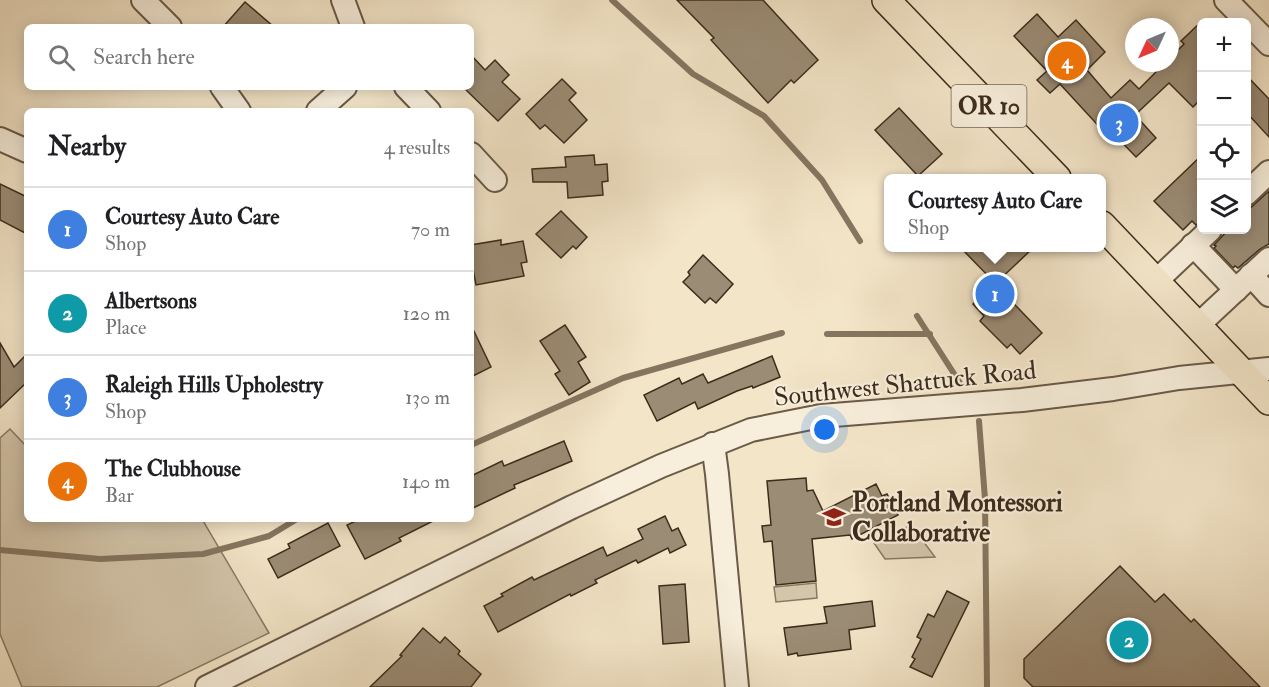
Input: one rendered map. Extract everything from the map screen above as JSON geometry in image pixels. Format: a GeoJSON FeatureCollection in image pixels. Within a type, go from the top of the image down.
{"type":"FeatureCollection","features":[{"type":"Feature","properties":{"kind":"main road","name":"OR 10"},"geometry":{"type":"LineString","coordinates":[[886,0],[1053,174]]}},
{"type":"Feature","properties":{"kind":"main road"},"geometry":{"type":"LineString","coordinates":[[1106,230],[1269,401]]}},
{"type":"Feature","properties":{"kind":"street"},"geometry":{"type":"LineString","coordinates":[[143,0],[167,24]]}},
{"type":"Feature","properties":{"kind":"street"},"geometry":{"type":"LineString","coordinates":[[343,0],[352,24]]}},
{"type":"Feature","properties":{"kind":"street"},"geometry":{"type":"LineString","coordinates":[[1226,0],[1269,44]]}},
{"type":"Feature","properties":{"kind":"street"},"geometry":{"type":"LineString","coordinates":[[224,90],[237,108]]}},
{"type":"Feature","properties":{"kind":"street"},"geometry":{"type":"LineString","coordinates":[[321,108],[342,90]]}},
{"type":"Feature","properties":{"kind":"street"},"geometry":{"type":"LineString","coordinates":[[409,90],[426,108]]}},
{"type":"Feature","properties":{"kind":"street"},"geometry":{"type":"LineString","coordinates":[[0,139],[24,150]]}},
{"type":"Feature","properties":{"kind":"street"},"geometry":{"type":"LineString","coordinates":[[474,157],[495,180]]}},
{"type":"Feature","properties":{"kind":"street"},"geometry":{"type":"LineString","coordinates":[[1251,189],[1269,172]]}},
{"type":"Feature","properties":{"kind":"street"},"geometry":{"type":"LineString","coordinates":[[1155,282],[1205,234]]}},
{"type":"Feature","properties":{"kind":"street"},"geometry":{"type":"LineString","coordinates":[[1193,245],[1243,283],[1269,295]]}},
{"type":"Feature","properties":{"kind":"street"},"geometry":{"type":"LineString","coordinates":[[1197,326],[1269,259]]}},
{"type":"Feature","properties":{"kind":"street","name":"Southwest Shattuck Road"},"geometry":{"type":"LineString","coordinates":[[207,687],[572,507],[713,444],[751,430],[821,416],[1022,400],[1179,378],[1269,369]]}},
{"type":"Feature","properties":{"kind":"street"},"geometry":{"type":"LineString","coordinates":[[713,444],[737,687]]}},
{"type":"Feature","properties":{"kind":"shaded area"},"geometry":{"type":"Polygon","coordinates":[[[10,429],[24,444],[24,522],[204,522],[269,633],[157,687],[22,687],[0,634],[0,438],[10,429]]]}},
{"type":"Feature","properties":{"kind":"shaded area"},"geometry":{"type":"Polygon","coordinates":[[[911,525],[935,557],[885,559],[874,543],[911,525]]]}},
{"type":"Feature","properties":{"kind":"shaded area"},"geometry":{"type":"Polygon","coordinates":[[[816,583],[817,598],[776,602],[774,587],[816,583]]]}},
{"type":"Feature","properties":{"kind":"building"},"geometry":{"type":"Polygon","coordinates":[[[677,0],[763,0],[818,60],[794,83],[791,80],[768,103],[711,40],[714,38],[677,0]]]}},
{"type":"Feature","properties":{"kind":"building"},"geometry":{"type":"Polygon","coordinates":[[[245,2],[271,24],[226,24],[245,2]]]}},
{"type":"Feature","properties":{"kind":"building"},"geometry":{"type":"Polygon","coordinates":[[[1037,14],[1058,37],[1076,20],[1105,52],[1087,70],[1111,98],[1130,80],[1139,89],[1156,72],[1179,72],[1179,49],[1184,44],[1181,41],[1197,26],[1197,103],[1193,107],[1169,83],[1135,115],[1156,138],[1136,157],[1109,129],[1105,133],[1060,84],[1050,93],[1037,80],[1047,71],[1014,36],[1037,14]]]}},
{"type":"Feature","properties":{"kind":"building"},"geometry":{"type":"Polygon","coordinates":[[[474,58],[485,70],[495,60],[509,75],[502,82],[520,99],[498,121],[466,90],[474,90],[474,58]]]}},
{"type":"Feature","properties":{"kind":"building"},"geometry":{"type":"Polygon","coordinates":[[[562,79],[576,93],[569,100],[587,120],[564,143],[545,125],[540,129],[526,114],[562,79]]]}},
{"type":"Feature","properties":{"kind":"building"},"geometry":{"type":"Polygon","coordinates":[[[1251,80],[1269,99],[1269,137],[1251,117],[1251,80]]]}},
{"type":"Feature","properties":{"kind":"building"},"geometry":{"type":"Polygon","coordinates":[[[899,108],[942,154],[920,174],[916,174],[875,130],[899,108]]]}},
{"type":"Feature","properties":{"kind":"building"},"geometry":{"type":"Polygon","coordinates":[[[594,155],[595,165],[607,164],[608,181],[602,182],[603,195],[568,198],[567,182],[533,182],[532,169],[566,167],[565,157],[594,155]]]}},
{"type":"Feature","properties":{"kind":"building"},"geometry":{"type":"Polygon","coordinates":[[[1197,160],[1197,224],[1192,221],[1183,230],[1154,201],[1197,160]]]}},
{"type":"Feature","properties":{"kind":"building"},"geometry":{"type":"Polygon","coordinates":[[[0,184],[24,196],[24,232],[0,220],[0,184]]]}},
{"type":"Feature","properties":{"kind":"building"},"geometry":{"type":"Polygon","coordinates":[[[1269,191],[1269,244],[1238,268],[1235,266],[1233,268],[1214,248],[1216,246],[1214,245],[1224,234],[1251,234],[1251,207],[1269,191]]]}},
{"type":"Feature","properties":{"kind":"building"},"geometry":{"type":"Polygon","coordinates":[[[561,211],[587,237],[576,249],[573,246],[561,258],[536,234],[561,211]]]}},
{"type":"Feature","properties":{"kind":"building"},"geometry":{"type":"Polygon","coordinates":[[[501,240],[501,245],[523,241],[527,262],[521,263],[524,276],[476,285],[474,244],[501,240]]]}},
{"type":"Feature","properties":{"kind":"building"},"geometry":{"type":"Polygon","coordinates":[[[965,252],[1029,252],[995,284],[1042,333],[1020,354],[1011,344],[1007,348],[980,321],[984,316],[973,304],[995,283],[965,252]]]}},
{"type":"Feature","properties":{"kind":"building"},"geometry":{"type":"Polygon","coordinates":[[[703,255],[733,284],[716,303],[710,298],[705,303],[683,282],[690,275],[688,272],[703,255]]]}},
{"type":"Feature","properties":{"kind":"building"},"geometry":{"type":"Polygon","coordinates":[[[565,325],[586,357],[578,362],[590,382],[569,395],[555,374],[560,371],[540,341],[565,325]]]}},
{"type":"Feature","properties":{"kind":"building"},"geometry":{"type":"Polygon","coordinates":[[[474,331],[491,367],[474,376],[474,331]]]}},
{"type":"Feature","properties":{"kind":"building"},"geometry":{"type":"Polygon","coordinates":[[[0,343],[14,367],[24,357],[24,385],[0,408],[0,343]]]}},
{"type":"Feature","properties":{"kind":"building"},"geometry":{"type":"Polygon","coordinates":[[[772,356],[780,377],[753,388],[752,386],[737,391],[698,409],[695,402],[657,421],[644,395],[679,378],[682,384],[703,374],[708,383],[772,356]]]}},
{"type":"Feature","properties":{"kind":"building"},"geometry":{"type":"Polygon","coordinates":[[[564,441],[572,461],[514,485],[515,488],[474,508],[474,475],[502,461],[504,466],[564,441]]]}},
{"type":"Feature","properties":{"kind":"building"},"geometry":{"type":"Polygon","coordinates":[[[806,478],[807,491],[813,490],[823,511],[876,484],[882,496],[887,494],[898,515],[852,539],[850,535],[812,539],[816,581],[776,585],[772,541],[764,542],[762,526],[771,525],[767,481],[806,478]]]}},
{"type":"Feature","properties":{"kind":"building"},"geometry":{"type":"Polygon","coordinates":[[[665,516],[672,531],[678,528],[686,545],[670,553],[668,548],[638,563],[636,560],[595,580],[597,583],[571,596],[570,594],[498,632],[484,606],[503,596],[501,594],[532,577],[534,580],[603,547],[607,556],[643,539],[638,529],[665,516]]]}},
{"type":"Feature","properties":{"kind":"building"},"geometry":{"type":"Polygon","coordinates":[[[354,522],[431,522],[399,538],[401,541],[365,559],[347,525],[354,522]]]}},
{"type":"Feature","properties":{"kind":"building"},"geometry":{"type":"Polygon","coordinates":[[[328,523],[340,546],[278,578],[268,559],[290,548],[288,544],[328,523]]]}},
{"type":"Feature","properties":{"kind":"building"},"geometry":{"type":"Polygon","coordinates":[[[1120,566],[1155,602],[1164,594],[1191,622],[1194,619],[1260,687],[1033,687],[1024,678],[1024,659],[1120,566]]]}},
{"type":"Feature","properties":{"kind":"building"},"geometry":{"type":"Polygon","coordinates":[[[685,584],[689,642],[663,644],[659,586],[685,584]]]}},
{"type":"Feature","properties":{"kind":"building"},"geometry":{"type":"Polygon","coordinates":[[[947,591],[969,602],[932,677],[910,667],[921,639],[917,637],[928,614],[934,617],[947,591]]]}},
{"type":"Feature","properties":{"kind":"building"},"geometry":{"type":"Polygon","coordinates":[[[872,601],[875,626],[849,630],[851,649],[798,656],[797,653],[788,655],[784,628],[827,623],[824,607],[872,601]]]}},
{"type":"Feature","properties":{"kind":"building"},"geometry":{"type":"Polygon","coordinates":[[[423,628],[440,643],[445,637],[460,651],[458,654],[481,674],[471,687],[370,687],[402,656],[400,655],[423,628]]]}},
{"type":"Feature","properties":{"kind":"waterway"},"geometry":{"type":"LineString","coordinates":[[612,0],[693,74],[764,116],[822,180],[860,241]]}},
{"type":"Feature","properties":{"kind":"waterway"},"geometry":{"type":"LineString","coordinates":[[917,316],[960,383]]}},
{"type":"Feature","properties":{"kind":"waterway"},"geometry":{"type":"LineString","coordinates":[[474,444],[623,378],[782,333]]}},
{"type":"Feature","properties":{"kind":"waterway"},"geometry":{"type":"LineString","coordinates":[[827,334],[930,334]]}},
{"type":"Feature","properties":{"kind":"waterway"},"geometry":{"type":"LineString","coordinates":[[979,421],[985,499],[987,687]]}},
{"type":"Feature","properties":{"kind":"waterway"},"geometry":{"type":"LineString","coordinates":[[0,550],[100,559],[203,554],[269,536],[292,522]]}},
{"type":"Feature","properties":{"kind":"place","name":"The Clubhouse"},"geometry":{"type":"Point","coordinates":[1067,61]}},
{"type":"Feature","properties":{"kind":"place","name":"Raleigh Hills Upholestry"},"geometry":{"type":"Point","coordinates":[1119,123]}},
{"type":"Feature","properties":{"kind":"place","name":"Courtesy Auto Care"},"geometry":{"type":"Point","coordinates":[995,294]}},
{"type":"Feature","properties":{"kind":"place","name":"Portland Montessori Collaborative"},"geometry":{"type":"Point","coordinates":[834,517]}},
{"type":"Feature","properties":{"kind":"place","name":"Albertsons"},"geometry":{"type":"Point","coordinates":[1129,640]}}]}
